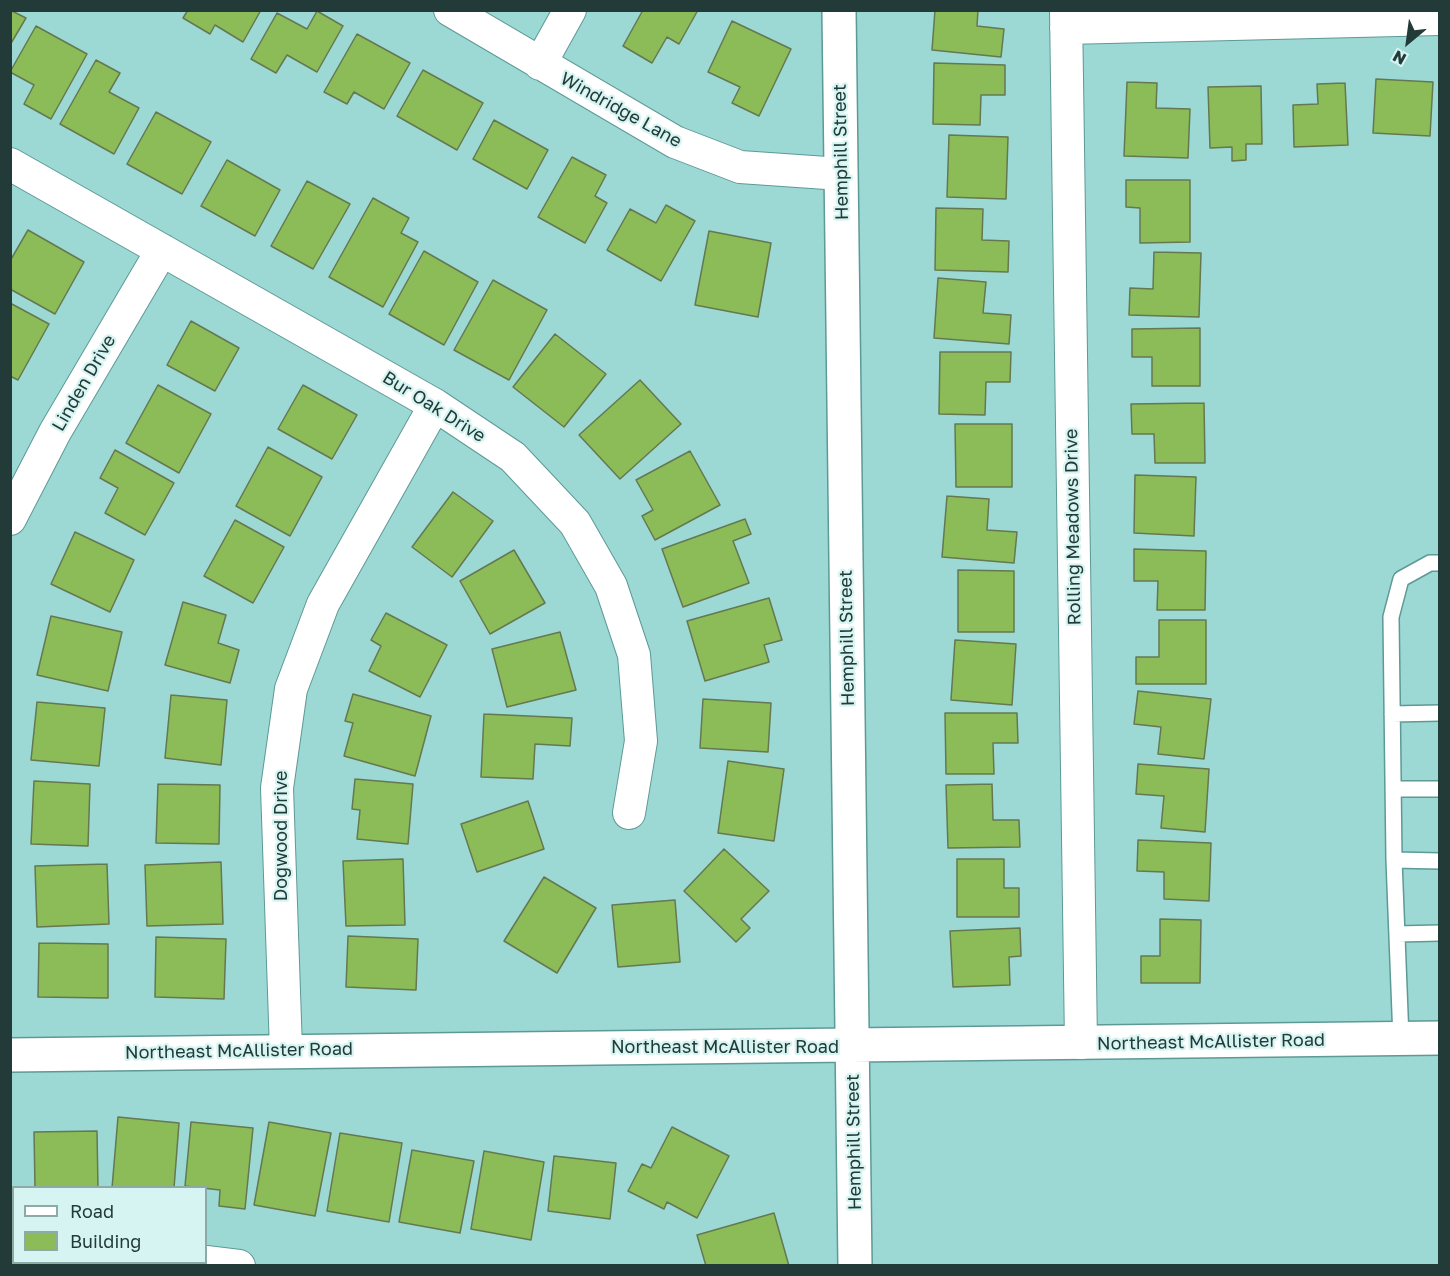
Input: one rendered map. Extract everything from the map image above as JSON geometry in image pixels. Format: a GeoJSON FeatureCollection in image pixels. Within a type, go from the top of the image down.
{"type":"FeatureCollection","features":[{"type":"Feature","properties":{"kind":"street","name":"Windridge Lane"},"geometry":{"type":"LineString","coordinates":[[450,10],[675,142],[740,167],[841,174]]}},
{"type":"Feature","properties":{"kind":"street"},"geometry":{"type":"LineString","coordinates":[[540,64],[570,10]]}},
{"type":"Feature","properties":{"kind":"street","name":"Hemphill Street"},"geometry":{"type":"LineString","coordinates":[[839,10],[855,1266]]}},
{"type":"Feature","properties":{"kind":"street"},"geometry":{"type":"LineString","coordinates":[[1066,19],[1440,19]]}},
{"type":"Feature","properties":{"kind":"street","name":"Rolling Meadows Drive"},"geometry":{"type":"LineString","coordinates":[[1066,19],[1081,1043]]}},
{"type":"Feature","properties":{"kind":"street","name":"Bur Oak Drive"},"geometry":{"type":"LineString","coordinates":[[10,164],[435,405],[513,458],[575,523],[610,586],[634,654],[641,741],[629,813]]}},
{"type":"Feature","properties":{"kind":"street","name":"Linden Drive"},"geometry":{"type":"LineString","coordinates":[[10,519],[55,432],[162,250]]}},
{"type":"Feature","properties":{"kind":"street","name":"Dogwood Drive"},"geometry":{"type":"LineString","coordinates":[[286,1050],[277,788],[291,689],[322,604],[435,405]]}},
{"type":"Feature","properties":{"kind":"street","name":"Northeast McAllister Road"},"geometry":{"type":"LineString","coordinates":[[10,1055],[1440,1038]]}},
{"type":"Feature","properties":{"kind":"street"},"geometry":{"type":"LineString","coordinates":[[207,1262],[239,1266]]}},
{"type":"Feature","properties":{"kind":"lane"},"geometry":{"type":"LineString","coordinates":[[1401,1039],[1394,860],[1391,617],[1401,579],[1430,563],[1440,563]]}},
{"type":"Feature","properties":{"kind":"lane"},"geometry":{"type":"LineString","coordinates":[[1392,714],[1440,713]]}},
{"type":"Feature","properties":{"kind":"lane"},"geometry":{"type":"LineString","coordinates":[[1393,789],[1440,789]]}},
{"type":"Feature","properties":{"kind":"lane"},"geometry":{"type":"LineString","coordinates":[[1394,860],[1440,861]]}},
{"type":"Feature","properties":{"kind":"lane"},"geometry":{"type":"LineString","coordinates":[[1397,934],[1440,933]]}},
{"type":"Feature","properties":{"kind":"building"},"geometry":{"type":"Polygon","coordinates":[[[10,10],[26,18],[10,45],[10,10]]]}},
{"type":"Feature","properties":{"kind":"building"},"geometry":{"type":"Polygon","coordinates":[[[188,10],[261,10],[243,42],[215,25],[210,34],[183,18],[188,10]]]}},
{"type":"Feature","properties":{"kind":"building"},"geometry":{"type":"Polygon","coordinates":[[[643,10],[698,10],[679,44],[667,37],[652,63],[623,46],[643,10]]]}},
{"type":"Feature","properties":{"kind":"building"},"geometry":{"type":"Polygon","coordinates":[[[935,10],[978,10],[977,26],[1004,29],[1001,57],[932,50],[935,10]]]}},
{"type":"Feature","properties":{"kind":"building"},"geometry":{"type":"Polygon","coordinates":[[[317,11],[343,26],[317,72],[287,55],[276,73],[251,59],[277,13],[307,29],[317,11]]]}},
{"type":"Feature","properties":{"kind":"building"},"geometry":{"type":"Polygon","coordinates":[[[732,21],[791,49],[759,116],[732,103],[740,87],[708,72],[732,21]]]}},
{"type":"Feature","properties":{"kind":"building"},"geometry":{"type":"Polygon","coordinates":[[[36,26],[87,54],[51,119],[24,104],[34,85],[10,72],[36,26]]]}},
{"type":"Feature","properties":{"kind":"building"},"geometry":{"type":"Polygon","coordinates":[[[357,34],[410,63],[384,109],[354,92],[347,104],[324,92],[357,34]]]}},
{"type":"Feature","properties":{"kind":"building"},"geometry":{"type":"Polygon","coordinates":[[[96,60],[120,73],[109,92],[139,108],[114,154],[60,124],[96,60]]]}},
{"type":"Feature","properties":{"kind":"building"},"geometry":{"type":"Polygon","coordinates":[[[934,63],[1005,65],[1005,95],[981,95],[980,125],[933,124],[934,63]]]}},
{"type":"Feature","properties":{"kind":"building"},"geometry":{"type":"Polygon","coordinates":[[[423,70],[483,103],[457,150],[397,116],[423,70]]]}},
{"type":"Feature","properties":{"kind":"building"},"geometry":{"type":"Polygon","coordinates":[[[1376,79],[1433,82],[1430,136],[1373,133],[1376,79]]]}},
{"type":"Feature","properties":{"kind":"building"},"geometry":{"type":"Polygon","coordinates":[[[1127,82],[1157,83],[1156,108],[1190,109],[1188,158],[1124,156],[1127,82]]]}},
{"type":"Feature","properties":{"kind":"building"},"geometry":{"type":"Polygon","coordinates":[[[1345,83],[1348,145],[1294,147],[1293,105],[1318,104],[1317,84],[1345,83]]]}},
{"type":"Feature","properties":{"kind":"building"},"geometry":{"type":"Polygon","coordinates":[[[1261,86],[1262,144],[1246,144],[1246,160],[1232,161],[1232,147],[1210,148],[1208,87],[1261,86]]]}},
{"type":"Feature","properties":{"kind":"building"},"geometry":{"type":"Polygon","coordinates":[[[156,112],[211,142],[182,194],[127,164],[156,112]]]}},
{"type":"Feature","properties":{"kind":"building"},"geometry":{"type":"Polygon","coordinates":[[[494,120],[548,150],[527,189],[473,159],[494,120]]]}},
{"type":"Feature","properties":{"kind":"building"},"geometry":{"type":"Polygon","coordinates":[[[949,135],[1008,137],[1006,199],[947,197],[949,135]]]}},
{"type":"Feature","properties":{"kind":"building"},"geometry":{"type":"Polygon","coordinates":[[[572,157],[606,175],[595,196],[607,203],[585,243],[538,217],[572,157]]]}},
{"type":"Feature","properties":{"kind":"building"},"geometry":{"type":"Polygon","coordinates":[[[227,160],[280,190],[255,236],[201,206],[227,160]]]}},
{"type":"Feature","properties":{"kind":"building"},"geometry":{"type":"Polygon","coordinates":[[[1126,180],[1190,180],[1190,242],[1140,243],[1140,208],[1126,207],[1126,180]]]}},
{"type":"Feature","properties":{"kind":"building"},"geometry":{"type":"Polygon","coordinates":[[[307,181],[350,204],[313,269],[271,246],[307,181]]]}},
{"type":"Feature","properties":{"kind":"building"},"geometry":{"type":"Polygon","coordinates":[[[373,198],[409,218],[401,233],[418,242],[383,307],[329,277],[373,198]]]}},
{"type":"Feature","properties":{"kind":"building"},"geometry":{"type":"Polygon","coordinates":[[[666,205],[695,221],[661,281],[607,250],[630,209],[656,223],[666,205]]]}},
{"type":"Feature","properties":{"kind":"building"},"geometry":{"type":"Polygon","coordinates":[[[936,208],[983,209],[982,240],[1009,241],[1008,272],[935,270],[936,208]]]}},
{"type":"Feature","properties":{"kind":"building"},"geometry":{"type":"Polygon","coordinates":[[[28,230],[84,262],[55,314],[10,289],[10,261],[28,230]]]}},
{"type":"Feature","properties":{"kind":"building"},"geometry":{"type":"Polygon","coordinates":[[[709,231],[771,243],[758,317],[695,305],[709,231]]]}},
{"type":"Feature","properties":{"kind":"building"},"geometry":{"type":"Polygon","coordinates":[[[424,251],[478,282],[444,345],[389,314],[424,251]]]}},
{"type":"Feature","properties":{"kind":"building"},"geometry":{"type":"Polygon","coordinates":[[[1154,252],[1201,253],[1199,317],[1129,315],[1130,288],[1153,289],[1154,252]]]}},
{"type":"Feature","properties":{"kind":"building"},"geometry":{"type":"Polygon","coordinates":[[[938,278],[986,282],[983,313],[1011,315],[1009,344],[934,338],[938,278]]]}},
{"type":"Feature","properties":{"kind":"building"},"geometry":{"type":"Polygon","coordinates":[[[493,280],[547,310],[509,380],[454,350],[493,280]]]}},
{"type":"Feature","properties":{"kind":"building"},"geometry":{"type":"Polygon","coordinates":[[[10,303],[49,324],[18,380],[10,376],[10,303]]]}},
{"type":"Feature","properties":{"kind":"building"},"geometry":{"type":"Polygon","coordinates":[[[191,321],[239,348],[215,391],[167,365],[191,321]]]}},
{"type":"Feature","properties":{"kind":"building"},"geometry":{"type":"Polygon","coordinates":[[[1200,328],[1200,386],[1152,386],[1152,357],[1132,357],[1132,329],[1200,328]]]}},
{"type":"Feature","properties":{"kind":"building"},"geometry":{"type":"Polygon","coordinates":[[[555,334],[606,374],[564,427],[513,387],[555,334]]]}},
{"type":"Feature","properties":{"kind":"building"},"geometry":{"type":"Polygon","coordinates":[[[940,352],[1011,352],[1010,382],[986,382],[985,415],[939,414],[940,352]]]}},
{"type":"Feature","properties":{"kind":"building"},"geometry":{"type":"Polygon","coordinates":[[[640,380],[681,424],[620,479],[579,435],[640,380]]]}},
{"type":"Feature","properties":{"kind":"building"},"geometry":{"type":"Polygon","coordinates":[[[158,385],[211,414],[179,473],[126,443],[158,385]]]}},
{"type":"Feature","properties":{"kind":"building"},"geometry":{"type":"Polygon","coordinates":[[[303,385],[357,415],[332,459],[278,429],[303,385]]]}},
{"type":"Feature","properties":{"kind":"building"},"geometry":{"type":"Polygon","coordinates":[[[1204,403],[1205,463],[1155,463],[1154,434],[1132,434],[1131,404],[1204,403]]]}},
{"type":"Feature","properties":{"kind":"building"},"geometry":{"type":"Polygon","coordinates":[[[955,424],[1012,424],[1012,487],[956,487],[955,424]]]}},
{"type":"Feature","properties":{"kind":"building"},"geometry":{"type":"Polygon","coordinates":[[[268,447],[322,477],[290,536],[236,506],[268,447]]]}},
{"type":"Feature","properties":{"kind":"building"},"geometry":{"type":"Polygon","coordinates":[[[115,450],[174,483],[145,535],[105,513],[118,488],[100,478],[115,450]]]}},
{"type":"Feature","properties":{"kind":"building"},"geometry":{"type":"Polygon","coordinates":[[[690,451],[720,505],[655,540],[642,516],[653,510],[636,480],[690,451]]]}},
{"type":"Feature","properties":{"kind":"building"},"geometry":{"type":"Polygon","coordinates":[[[1135,475],[1196,477],[1194,536],[1134,533],[1135,475]]]}},
{"type":"Feature","properties":{"kind":"building"},"geometry":{"type":"Polygon","coordinates":[[[453,492],[493,521],[452,577],[412,547],[453,492]]]}},
{"type":"Feature","properties":{"kind":"building"},"geometry":{"type":"Polygon","coordinates":[[[947,496],[989,499],[987,530],[1017,532],[1014,563],[942,557],[947,496]]]}},
{"type":"Feature","properties":{"kind":"building"},"geometry":{"type":"Polygon","coordinates":[[[745,519],[751,534],[733,541],[749,583],[683,607],[662,549],[745,519]]]}},
{"type":"Feature","properties":{"kind":"building"},"geometry":{"type":"Polygon","coordinates":[[[235,520],[284,547],[253,603],[204,576],[235,520]]]}},
{"type":"Feature","properties":{"kind":"building"},"geometry":{"type":"Polygon","coordinates":[[[75,532],[134,560],[110,612],[51,584],[75,532]]]}},
{"type":"Feature","properties":{"kind":"building"},"geometry":{"type":"Polygon","coordinates":[[[1134,549],[1206,551],[1205,610],[1157,610],[1158,581],[1134,581],[1134,549]]]}},
{"type":"Feature","properties":{"kind":"building"},"geometry":{"type":"Polygon","coordinates":[[[514,550],[545,603],[490,634],[460,581],[514,550]]]}},
{"type":"Feature","properties":{"kind":"building"},"geometry":{"type":"Polygon","coordinates":[[[958,570],[1014,571],[1014,632],[958,632],[958,570]]]}},
{"type":"Feature","properties":{"kind":"building"},"geometry":{"type":"Polygon","coordinates":[[[769,598],[782,640],[764,645],[769,662],[705,681],[687,621],[769,598]]]}},
{"type":"Feature","properties":{"kind":"building"},"geometry":{"type":"Polygon","coordinates":[[[183,602],[226,615],[218,643],[239,650],[230,683],[165,665],[183,602]]]}},
{"type":"Feature","properties":{"kind":"building"},"geometry":{"type":"Polygon","coordinates":[[[386,613],[447,645],[420,697],[369,671],[381,646],[371,640],[386,613]]]}},
{"type":"Feature","properties":{"kind":"building"},"geometry":{"type":"Polygon","coordinates":[[[51,616],[122,632],[108,691],[37,675],[51,616]]]}},
{"type":"Feature","properties":{"kind":"building"},"geometry":{"type":"Polygon","coordinates":[[[1159,620],[1206,620],[1206,684],[1136,684],[1136,657],[1159,657],[1159,620]]]}},
{"type":"Feature","properties":{"kind":"building"},"geometry":{"type":"Polygon","coordinates":[[[560,632],[576,690],[507,707],[492,649],[560,632]]]}},
{"type":"Feature","properties":{"kind":"building"},"geometry":{"type":"Polygon","coordinates":[[[955,640],[1016,644],[1012,705],[951,700],[955,640]]]}},
{"type":"Feature","properties":{"kind":"building"},"geometry":{"type":"Polygon","coordinates":[[[1138,691],[1211,699],[1204,759],[1158,754],[1161,727],[1134,724],[1138,691]]]}},
{"type":"Feature","properties":{"kind":"building"},"geometry":{"type":"Polygon","coordinates":[[[353,694],[431,716],[415,776],[344,756],[353,723],[345,721],[353,694]]]}},
{"type":"Feature","properties":{"kind":"building"},"geometry":{"type":"Polygon","coordinates":[[[171,695],[227,700],[221,765],[165,758],[171,695]]]}},
{"type":"Feature","properties":{"kind":"building"},"geometry":{"type":"Polygon","coordinates":[[[703,699],[771,703],[768,752],[700,748],[703,699]]]}},
{"type":"Feature","properties":{"kind":"building"},"geometry":{"type":"Polygon","coordinates":[[[37,702],[105,708],[99,766],[31,760],[37,702]]]}},
{"type":"Feature","properties":{"kind":"building"},"geometry":{"type":"Polygon","coordinates":[[[945,713],[1017,713],[1018,743],[993,743],[994,774],[946,774],[945,713]]]}},
{"type":"Feature","properties":{"kind":"building"},"geometry":{"type":"Polygon","coordinates":[[[484,714],[572,718],[570,746],[535,744],[533,779],[481,777],[484,714]]]}},
{"type":"Feature","properties":{"kind":"building"},"geometry":{"type":"Polygon","coordinates":[[[728,761],[784,769],[774,841],[718,833],[728,761]]]}},
{"type":"Feature","properties":{"kind":"building"},"geometry":{"type":"Polygon","coordinates":[[[1138,764],[1209,769],[1205,832],[1161,828],[1164,796],[1136,794],[1138,764]]]}},
{"type":"Feature","properties":{"kind":"building"},"geometry":{"type":"Polygon","coordinates":[[[355,779],[413,784],[408,844],[357,839],[360,810],[352,809],[355,779]]]}},
{"type":"Feature","properties":{"kind":"building"},"geometry":{"type":"Polygon","coordinates":[[[34,781],[90,784],[88,846],[31,844],[34,781]]]}},
{"type":"Feature","properties":{"kind":"building"},"geometry":{"type":"Polygon","coordinates":[[[158,784],[220,785],[219,844],[156,843],[158,784]]]}},
{"type":"Feature","properties":{"kind":"building"},"geometry":{"type":"Polygon","coordinates":[[[992,784],[993,820],[1019,820],[1020,847],[948,848],[946,785],[992,784]]]}},
{"type":"Feature","properties":{"kind":"building"},"geometry":{"type":"Polygon","coordinates":[[[528,801],[544,849],[477,872],[461,824],[528,801]]]}},
{"type":"Feature","properties":{"kind":"building"},"geometry":{"type":"Polygon","coordinates":[[[1138,840],[1211,843],[1209,901],[1164,899],[1164,872],[1137,871],[1138,840]]]}},
{"type":"Feature","properties":{"kind":"building"},"geometry":{"type":"Polygon","coordinates":[[[724,849],[769,891],[741,919],[750,928],[736,942],[684,891],[724,849]]]}},
{"type":"Feature","properties":{"kind":"building"},"geometry":{"type":"Polygon","coordinates":[[[403,859],[405,925],[346,926],[343,861],[403,859]]]}},
{"type":"Feature","properties":{"kind":"building"},"geometry":{"type":"Polygon","coordinates":[[[957,859],[1004,859],[1004,888],[1019,888],[1019,917],[957,917],[957,859]]]}},
{"type":"Feature","properties":{"kind":"building"},"geometry":{"type":"Polygon","coordinates":[[[221,862],[223,924],[147,926],[145,865],[221,862]]]}},
{"type":"Feature","properties":{"kind":"building"},"geometry":{"type":"Polygon","coordinates":[[[107,864],[109,924],[37,927],[35,866],[107,864]]]}},
{"type":"Feature","properties":{"kind":"building"},"geometry":{"type":"Polygon","coordinates":[[[544,877],[596,908],[557,973],[504,941],[544,877]]]}},
{"type":"Feature","properties":{"kind":"building"},"geometry":{"type":"Polygon","coordinates":[[[675,900],[680,962],[618,967],[612,905],[675,900]]]}},
{"type":"Feature","properties":{"kind":"building"},"geometry":{"type":"Polygon","coordinates":[[[1160,919],[1201,920],[1200,983],[1141,983],[1141,956],[1160,956],[1160,919]]]}},
{"type":"Feature","properties":{"kind":"building"},"geometry":{"type":"Polygon","coordinates":[[[1020,928],[1021,956],[1009,957],[1010,985],[953,987],[950,931],[1020,928]]]}},
{"type":"Feature","properties":{"kind":"building"},"geometry":{"type":"Polygon","coordinates":[[[348,936],[418,939],[416,990],[346,987],[348,936]]]}},
{"type":"Feature","properties":{"kind":"building"},"geometry":{"type":"Polygon","coordinates":[[[156,937],[226,939],[224,999],[155,997],[156,937]]]}},
{"type":"Feature","properties":{"kind":"building"},"geometry":{"type":"Polygon","coordinates":[[[39,943],[108,944],[108,998],[38,997],[39,943]]]}},
{"type":"Feature","properties":{"kind":"building"},"geometry":{"type":"Polygon","coordinates":[[[118,1117],[179,1123],[174,1186],[112,1186],[118,1117]]]}},
{"type":"Feature","properties":{"kind":"building"},"geometry":{"type":"Polygon","coordinates":[[[191,1122],[253,1128],[245,1209],[219,1206],[220,1190],[207,1189],[207,1186],[185,1186],[191,1122]]]}},
{"type":"Feature","properties":{"kind":"building"},"geometry":{"type":"Polygon","coordinates":[[[269,1122],[331,1133],[315,1216],[254,1205],[269,1122]]]}},
{"type":"Feature","properties":{"kind":"building"},"geometry":{"type":"Polygon","coordinates":[[[672,1127],[729,1156],[697,1218],[667,1202],[664,1209],[628,1191],[642,1164],[651,1168],[672,1127]]]}},
{"type":"Feature","properties":{"kind":"building"},"geometry":{"type":"Polygon","coordinates":[[[97,1131],[98,1186],[35,1186],[34,1132],[97,1131]]]}},
{"type":"Feature","properties":{"kind":"building"},"geometry":{"type":"Polygon","coordinates":[[[340,1133],[402,1143],[389,1222],[327,1211],[340,1133]]]}},
{"type":"Feature","properties":{"kind":"building"},"geometry":{"type":"Polygon","coordinates":[[[412,1150],[474,1161],[460,1233],[399,1222],[412,1150]]]}},
{"type":"Feature","properties":{"kind":"building"},"geometry":{"type":"Polygon","coordinates":[[[484,1151],[544,1162],[531,1240],[471,1229],[484,1151]]]}},
{"type":"Feature","properties":{"kind":"building"},"geometry":{"type":"Polygon","coordinates":[[[554,1156],[616,1163],[610,1219],[548,1211],[554,1156]]]}},
{"type":"Feature","properties":{"kind":"building"},"geometry":{"type":"Polygon","coordinates":[[[774,1213],[789,1266],[706,1266],[697,1235],[774,1213]]]}}]}
